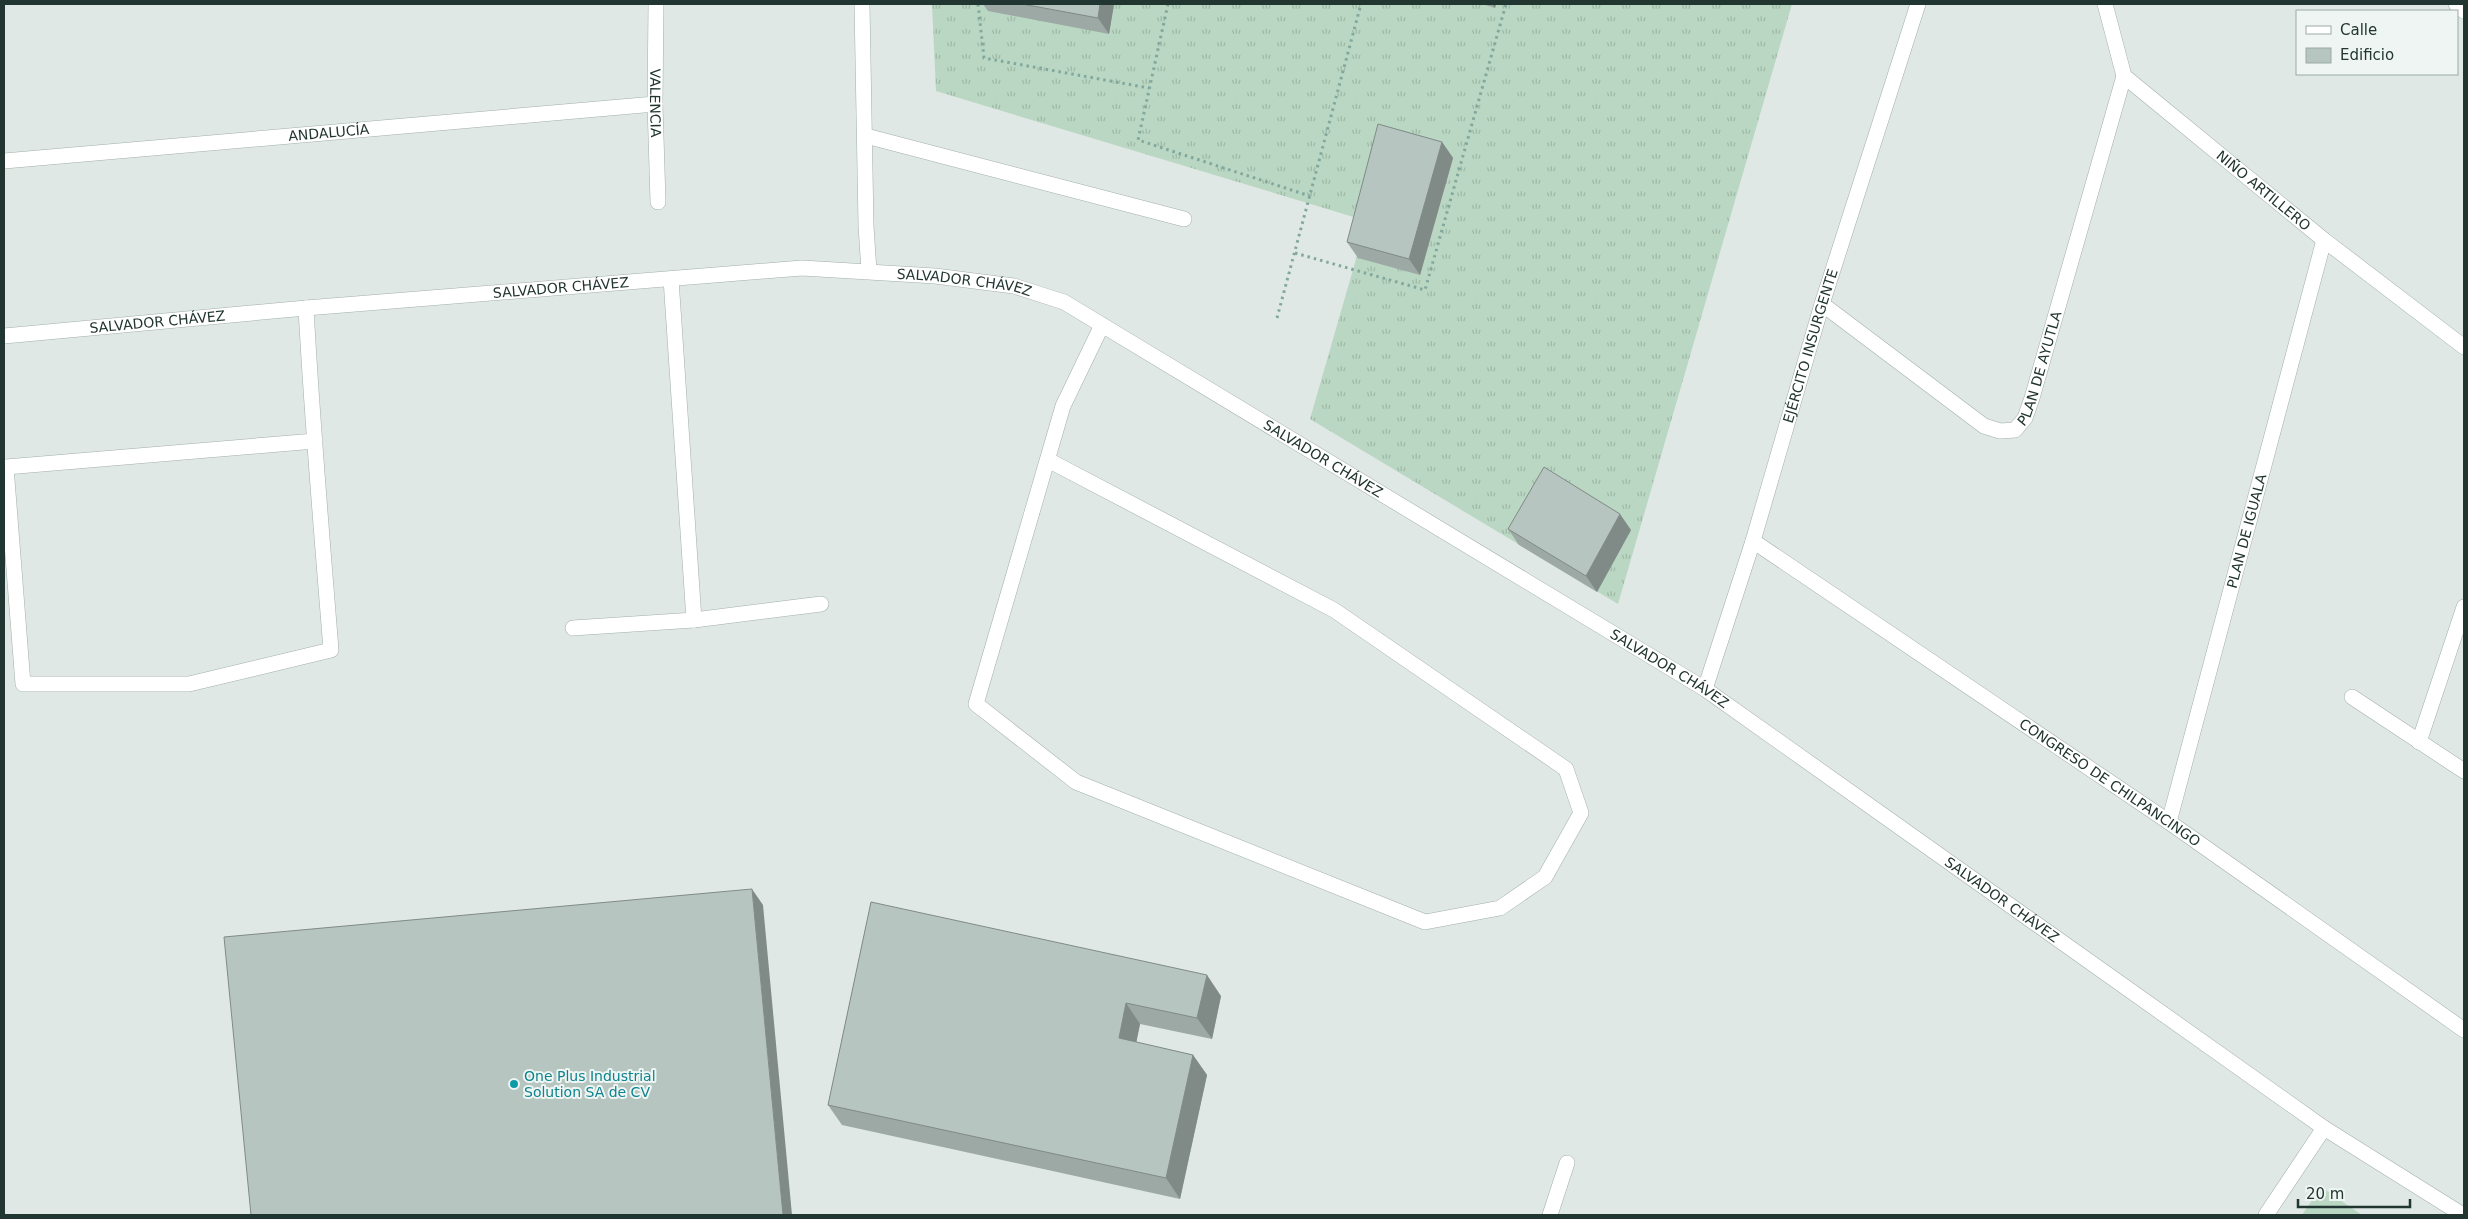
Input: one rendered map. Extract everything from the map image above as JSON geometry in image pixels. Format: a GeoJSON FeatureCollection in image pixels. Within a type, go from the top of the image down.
{"type":"FeatureCollection","features":[{"type":"Feature","properties":{"kind":"street","name":"VALENCIA"},"geometry":{"type":"LineString","coordinates":[[656,4],[655,104],[658,202]]}},
{"type":"Feature","properties":{"kind":"street"},"geometry":{"type":"LineString","coordinates":[[862,4],[870,271]]}},
{"type":"Feature","properties":{"kind":"street","name":"EJÉRCITO INSURGENTE"},"geometry":{"type":"LineString","coordinates":[[1704,689],[1753,541],[1822,304],[1918,4]]}},
{"type":"Feature","properties":{"kind":"street"},"geometry":{"type":"LineString","coordinates":[[2105,4],[2124,76]]}},
{"type":"Feature","properties":{"kind":"street"},"geometry":{"type":"LineString","coordinates":[[2456,4],[2464,10]]}},
{"type":"Feature","properties":{"kind":"street","name":"PLAN DE AYUTLA"},"geometry":{"type":"LineString","coordinates":[[1822,304],[1984,426],[2000,431],[2015,430],[2025,418],[2032,398],[2124,76]]}},
{"type":"Feature","properties":{"kind":"street","name":"NIÑO ARTILLERO"},"geometry":{"type":"LineString","coordinates":[[2124,76],[2324,240],[2464,347]]}},
{"type":"Feature","properties":{"kind":"street","name":"ANDALUCÍA"},"geometry":{"type":"LineString","coordinates":[[4,161],[655,104]]}},
{"type":"Feature","properties":{"kind":"street"},"geometry":{"type":"LineString","coordinates":[[866,136],[1184,219]]}},
{"type":"Feature","properties":{"kind":"street","name":"PLAN DE IGUALA"},"geometry":{"type":"LineString","coordinates":[[2169,822],[2324,240]]}},
{"type":"Feature","properties":{"kind":"street","name":"SALVADOR CHÁVEZ"},"geometry":{"type":"LineString","coordinates":[[4,336],[306,308],[802,268],[870,271],[1014,286],[1064,302],[1704,689],[2324,1128],[2463,1215]]}},
{"type":"Feature","properties":{"kind":"street"},"geometry":{"type":"LineString","coordinates":[[671,279],[694,620]]}},
{"type":"Feature","properties":{"kind":"street"},"geometry":{"type":"LineString","coordinates":[[306,308],[316,441],[330,650],[189,684],[23,684],[6,467],[316,441]]}},
{"type":"Feature","properties":{"kind":"street"},"geometry":{"type":"LineString","coordinates":[[1048,460],[1334,610],[1566,770],[1581,813],[1545,877],[1500,908],[1425,922],[1076,782],[976,704],[1048,460],[1064,406],[1102,325]]}},
{"type":"Feature","properties":{"kind":"street","name":"CONGRESO DE CHILPANCINGO"},"geometry":{"type":"LineString","coordinates":[[1753,541],[2169,822],[2464,1030]]}},
{"type":"Feature","properties":{"kind":"street"},"geometry":{"type":"LineString","coordinates":[[573,628],[694,620],[821,604]]}},
{"type":"Feature","properties":{"kind":"street"},"geometry":{"type":"LineString","coordinates":[[2419,742],[2464,607]]}},
{"type":"Feature","properties":{"kind":"street"},"geometry":{"type":"LineString","coordinates":[[2352,697],[2464,771]]}},
{"type":"Feature","properties":{"kind":"street"},"geometry":{"type":"LineString","coordinates":[[2266,1215],[2324,1128]]}},
{"type":"Feature","properties":{"kind":"street"},"geometry":{"type":"LineString","coordinates":[[1550,1215],[1567,1163]]}},
{"type":"Feature","properties":{"kind":"path"},"geometry":{"type":"LineString","coordinates":[[978,4],[984,58],[1149,88]]}},
{"type":"Feature","properties":{"kind":"path"},"geometry":{"type":"LineString","coordinates":[[1168,4],[1138,140],[1310,196]]}},
{"type":"Feature","properties":{"kind":"path"},"geometry":{"type":"LineString","coordinates":[[1277,318],[1361,4]]}},
{"type":"Feature","properties":{"kind":"path"},"geometry":{"type":"LineString","coordinates":[[1295,253],[1425,290],[1506,4]]}},
{"type":"Feature","properties":{"kind":"green space"},"geometry":{"type":"Polygon","coordinates":[[[932,4],[1792,4],[1618,604],[1310,419],[1367,221],[936,91],[932,4]]]}},
{"type":"Feature","properties":{"kind":"green space"},"geometry":{"type":"Polygon","coordinates":[[[2321,1187],[2362,1215],[2302,1215],[2321,1187]]]}},
{"type":"Feature","properties":{"kind":"building"},"geometry":{"type":"Polygon","coordinates":[[[1022,4],[1100,4],[1098,18],[1022,4]]]}},
{"type":"Feature","properties":{"kind":"building"},"geometry":{"type":"Polygon","coordinates":[[[1378,124],[1442,142],[1409,259],[1347,242],[1378,124]]]}},
{"type":"Feature","properties":{"kind":"building"},"geometry":{"type":"Polygon","coordinates":[[[1544,467],[1620,514],[1586,576],[1508,529],[1544,467]]]}},
{"type":"Feature","properties":{"kind":"building","name":"One Plus Industrial Solution SA de CV"},"geometry":{"type":"Polygon","coordinates":[[[752,889],[783,1215],[251,1215],[224,937],[752,889]]]}},
{"type":"Feature","properties":{"kind":"building"},"geometry":{"type":"Polygon","coordinates":[[[871,902],[1207,975],[1197,1018],[1126,1003],[1119,1038],[1193,1055],[1166,1178],[828,1105],[871,902]]]}},
{"type":"Feature","properties":{"kind":"place","name":"One Plus Industrial Solution SA de CV"},"geometry":{"type":"Point","coordinates":[514,1084]}}]}
